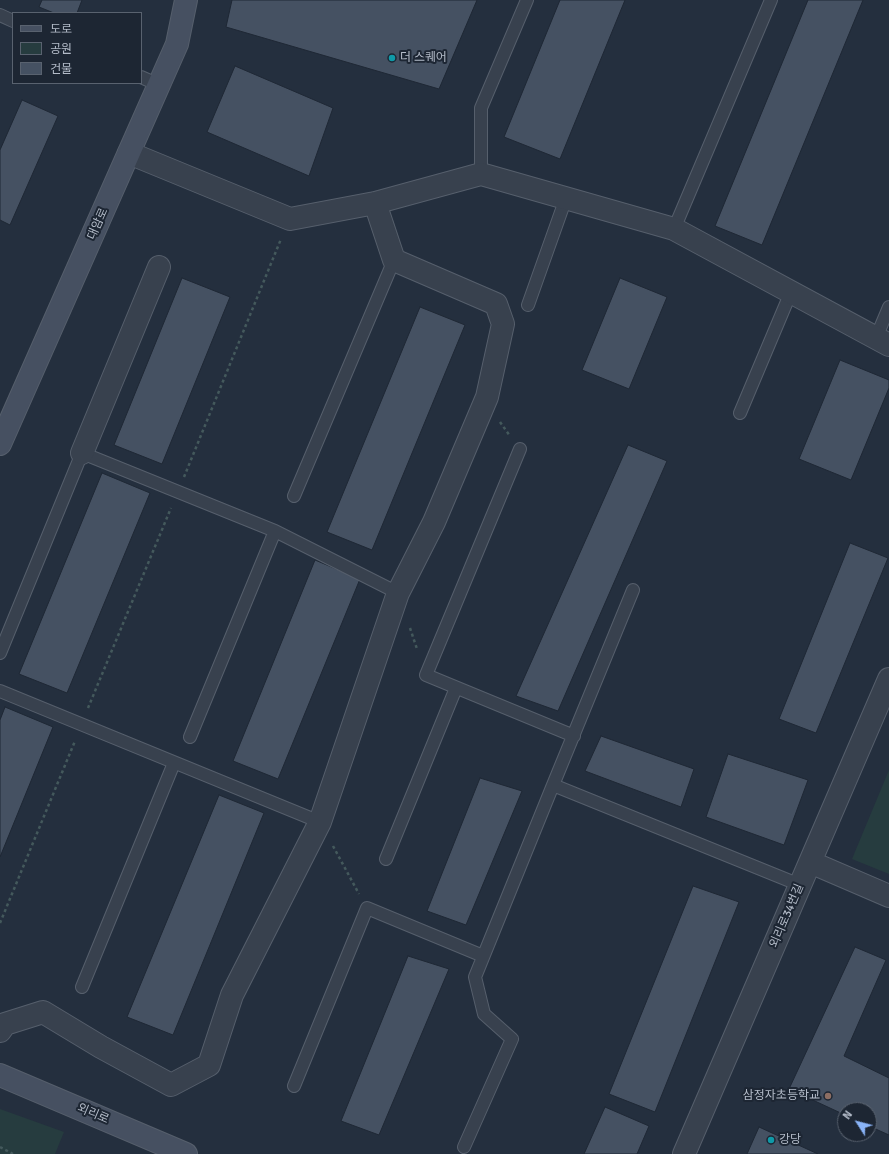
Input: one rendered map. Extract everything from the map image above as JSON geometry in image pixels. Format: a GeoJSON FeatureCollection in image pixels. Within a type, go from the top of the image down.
{"type":"FeatureCollection","features":[{"type":"Feature","properties":{"kind":"street","name":"대암로"},"geometry":{"type":"LineString","coordinates":[[0,444],[129,153],[150,81],[177,44],[186,0]]}},
{"type":"Feature","properties":{"kind":"street"},"geometry":{"type":"LineString","coordinates":[[129,153],[290,219],[375,203],[481,174],[674,229],[882,342]]}},
{"type":"Feature","properties":{"kind":"street"},"geometry":{"type":"LineString","coordinates":[[0,1031],[5,1024],[43,1012],[101,1048],[171,1084],[209,1065],[232,995],[320,822],[398,593],[434,522],[487,396],[503,324],[496,304],[394,260],[375,203]]}},
{"type":"Feature","properties":{"kind":"street"},"geometry":{"type":"LineString","coordinates":[[82,453],[159,267]]}},
{"type":"Feature","properties":{"kind":"street","name":"외리로34번길"},"geometry":{"type":"LineString","coordinates":[[684,1154],[889,678]]}},
{"type":"Feature","properties":{"kind":"street"},"geometry":{"type":"LineString","coordinates":[[810,862],[889,896]]}},
{"type":"Feature","properties":{"kind":"street","name":"외리로"},"geometry":{"type":"LineString","coordinates":[[0,1075],[186,1154]]}},
{"type":"Feature","properties":{"kind":"lane"},"geometry":{"type":"LineString","coordinates":[[481,174],[482,108],[527,0]]}},
{"type":"Feature","properties":{"kind":"lane"},"geometry":{"type":"LineString","coordinates":[[674,229],[771,0]]}},
{"type":"Feature","properties":{"kind":"lane"},"geometry":{"type":"LineString","coordinates":[[0,15],[12,21]]}},
{"type":"Feature","properties":{"kind":"lane"},"geometry":{"type":"LineString","coordinates":[[528,305],[566,198]]}},
{"type":"Feature","properties":{"kind":"lane"},"geometry":{"type":"LineString","coordinates":[[294,496],[394,260]]}},
{"type":"Feature","properties":{"kind":"lane"},"geometry":{"type":"LineString","coordinates":[[740,413],[791,292]]}},
{"type":"Feature","properties":{"kind":"lane"},"geometry":{"type":"LineString","coordinates":[[882,342],[889,308]]}},
{"type":"Feature","properties":{"kind":"lane"},"geometry":{"type":"LineString","coordinates":[[520,449],[426,675],[574,736]]}},
{"type":"Feature","properties":{"kind":"lane"},"geometry":{"type":"LineString","coordinates":[[0,653],[82,453],[275,531],[398,593]]}},
{"type":"Feature","properties":{"kind":"lane"},"geometry":{"type":"LineString","coordinates":[[190,737],[275,531]]}},
{"type":"Feature","properties":{"kind":"lane"},"geometry":{"type":"LineString","coordinates":[[464,1147],[512,1039],[484,1014],[475,977],[633,590]]}},
{"type":"Feature","properties":{"kind":"lane"},"geometry":{"type":"LineString","coordinates":[[386,859],[456,688]]}},
{"type":"Feature","properties":{"kind":"lane"},"geometry":{"type":"LineString","coordinates":[[0,692],[320,822]]}},
{"type":"Feature","properties":{"kind":"lane"},"geometry":{"type":"LineString","coordinates":[[82,987],[174,763]]}},
{"type":"Feature","properties":{"kind":"lane"},"geometry":{"type":"LineString","coordinates":[[553,785],[800,885]]}},
{"type":"Feature","properties":{"kind":"lane"},"geometry":{"type":"LineString","coordinates":[[294,1086],[367,908],[483,956]]}},
{"type":"Feature","properties":{"kind":"path"},"geometry":{"type":"LineString","coordinates":[[0,923],[290,219]]}},
{"type":"Feature","properties":{"kind":"path"},"geometry":{"type":"LineString","coordinates":[[487,396],[500,423],[520,449]]}},
{"type":"Feature","properties":{"kind":"path"},"geometry":{"type":"LineString","coordinates":[[398,593],[426,675]]}},
{"type":"Feature","properties":{"kind":"path"},"geometry":{"type":"LineString","coordinates":[[320,822],[367,908]]}},
{"type":"Feature","properties":{"kind":"path"},"geometry":{"type":"LineString","coordinates":[[0,1147],[13,1154]]}},
{"type":"Feature","properties":{"kind":"green space"},"geometry":{"type":"Polygon","coordinates":[[[889,770],[889,874],[852,859],[889,770]]]}},
{"type":"Feature","properties":{"kind":"green space"},"geometry":{"type":"Polygon","coordinates":[[[0,1109],[64,1132],[55,1154],[0,1154],[0,1109]]]}},
{"type":"Feature","properties":{"kind":"building"},"geometry":{"type":"Polygon","coordinates":[[[42,0],[82,0],[77,12],[52,12],[39,7],[42,0]]]}},
{"type":"Feature","properties":{"kind":"building","name":"더 스퀘어"},"geometry":{"type":"Polygon","coordinates":[[[232,0],[477,0],[439,89],[226,27],[232,0]]]}},
{"type":"Feature","properties":{"kind":"building"},"geometry":{"type":"Polygon","coordinates":[[[560,0],[625,0],[560,159],[504,137],[560,0]]]}},
{"type":"Feature","properties":{"kind":"building"},"geometry":{"type":"Polygon","coordinates":[[[808,0],[863,0],[762,245],[715,226],[808,0]]]}},
{"type":"Feature","properties":{"kind":"building"},"geometry":{"type":"Polygon","coordinates":[[[235,66],[333,108],[309,176],[207,132],[235,66]]]}},
{"type":"Feature","properties":{"kind":"building"},"geometry":{"type":"Polygon","coordinates":[[[22,100],[58,116],[10,225],[0,220],[0,150],[22,100]]]}},
{"type":"Feature","properties":{"kind":"building"},"geometry":{"type":"Polygon","coordinates":[[[182,278],[230,297],[162,464],[114,445],[182,278]]]}},
{"type":"Feature","properties":{"kind":"building"},"geometry":{"type":"Polygon","coordinates":[[[620,278],[667,297],[629,389],[582,370],[620,278]]]}},
{"type":"Feature","properties":{"kind":"building"},"geometry":{"type":"Polygon","coordinates":[[[420,307],[465,325],[372,550],[327,532],[420,307]]]}},
{"type":"Feature","properties":{"kind":"building"},"geometry":{"type":"Polygon","coordinates":[[[840,360],[889,380],[889,388],[851,480],[799,459],[840,360]]]}},
{"type":"Feature","properties":{"kind":"building"},"geometry":{"type":"Polygon","coordinates":[[[628,445],[667,461],[558,711],[516,696],[628,445]]]}},
{"type":"Feature","properties":{"kind":"building"},"geometry":{"type":"Polygon","coordinates":[[[102,473],[150,493],[67,693],[19,674],[102,473]]]}},
{"type":"Feature","properties":{"kind":"building"},"geometry":{"type":"Polygon","coordinates":[[[850,543],[888,558],[816,733],[779,719],[850,543]]]}},
{"type":"Feature","properties":{"kind":"building"},"geometry":{"type":"Polygon","coordinates":[[[315,560],[360,579],[278,779],[233,761],[315,560]]]}},
{"type":"Feature","properties":{"kind":"building"},"geometry":{"type":"Polygon","coordinates":[[[5,707],[53,727],[0,857],[0,720],[5,707]]]}},
{"type":"Feature","properties":{"kind":"building"},"geometry":{"type":"Polygon","coordinates":[[[601,736],[694,769],[681,807],[585,771],[601,736]]]}},
{"type":"Feature","properties":{"kind":"building"},"geometry":{"type":"Polygon","coordinates":[[[728,754],[808,780],[784,845],[706,817],[728,754]]]}},
{"type":"Feature","properties":{"kind":"building"},"geometry":{"type":"Polygon","coordinates":[[[480,778],[522,791],[466,925],[427,911],[480,778]]]}},
{"type":"Feature","properties":{"kind":"building"},"geometry":{"type":"Polygon","coordinates":[[[219,795],[264,813],[173,1035],[127,1017],[219,795]]]}},
{"type":"Feature","properties":{"kind":"building"},"geometry":{"type":"Polygon","coordinates":[[[693,886],[739,902],[655,1112],[609,1094],[693,886]]]}},
{"type":"Feature","properties":{"kind":"building","name":"삼정자초등학교"},"geometry":{"type":"Polygon","coordinates":[[[855,947],[886,960],[844,1056],[889,1078],[889,1135],[877,1130],[877,1102],[837,1102],[837,1111],[789,1089],[855,947]]]}},
{"type":"Feature","properties":{"kind":"building"},"geometry":{"type":"Polygon","coordinates":[[[408,956],[449,969],[379,1135],[341,1121],[408,956]]]}},
{"type":"Feature","properties":{"kind":"building"},"geometry":{"type":"Polygon","coordinates":[[[605,1107],[649,1126],[637,1154],[584,1154],[605,1107]]]}},
{"type":"Feature","properties":{"kind":"building","name":"강당"},"geometry":{"type":"Polygon","coordinates":[[[759,1127],[818,1154],[747,1154],[759,1127]]]}},
{"type":"Feature","properties":{"kind":"place","name":"더 스퀘어"},"geometry":{"type":"Point","coordinates":[392,58]}},
{"type":"Feature","properties":{"kind":"place","name":"삼정자초등학교"},"geometry":{"type":"Point","coordinates":[828,1096]}},
{"type":"Feature","properties":{"kind":"place","name":"강당"},"geometry":{"type":"Point","coordinates":[771,1140]}}]}
